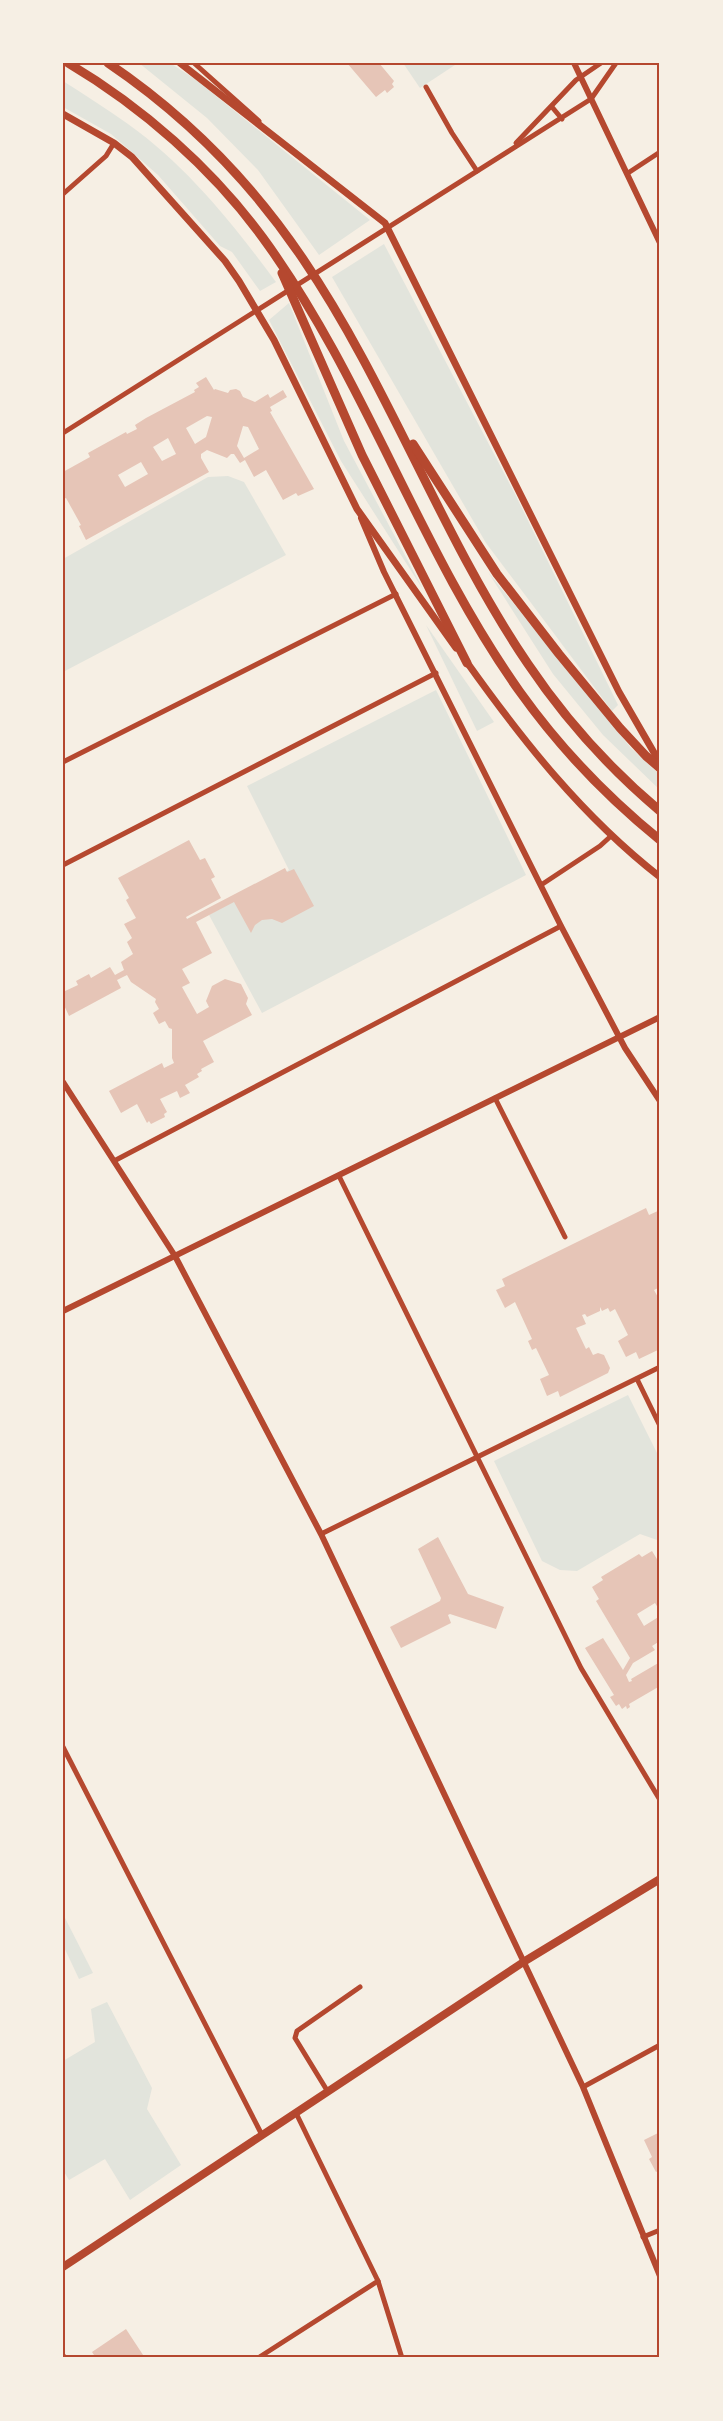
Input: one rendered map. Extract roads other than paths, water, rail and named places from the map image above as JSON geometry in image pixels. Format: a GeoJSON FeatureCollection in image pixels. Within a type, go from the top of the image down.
{"type":"FeatureCollection","features":[{"type":"Feature","properties":{"kind":"highway"},"geometry":{"type":"LineString","coordinates":[[68,63],[128,104],[182,149],[230,197],[273,251],[323,332],[464,600],[509,676],[573,759],[660,840]]}},
{"type":"Feature","properties":{"kind":"highway"},"geometry":{"type":"LineString","coordinates":[[108,63],[161,102],[193,130],[263,205],[322,288],[479,582],[527,662],[562,711],[589,743],[625,780],[660,811]]}},
{"type":"Feature","properties":{"kind":"highway"},"geometry":{"type":"LineString","coordinates":[[273,251],[362,455],[467,663]]}},
{"type":"Feature","properties":{"kind":"highway"},"geometry":{"type":"LineString","coordinates":[[380,393],[497,574],[620,728],[660,768]]}},
{"type":"Feature","properties":{"kind":"main road"},"geometry":{"type":"LineString","coordinates":[[180,63],[377,214],[388,227],[619,692],[660,763]]}},
{"type":"Feature","properties":{"kind":"main road"},"geometry":{"type":"LineString","coordinates":[[63,114],[114,143],[138,163],[225,261],[258,310],[357,509],[528,746],[573,798],[611,836],[660,877]]}},
{"type":"Feature","properties":{"kind":"main road"},"geometry":{"type":"LineString","coordinates":[[63,2267],[525,1961],[660,1879]]}},
{"type":"Feature","properties":{"kind":"street"},"geometry":{"type":"LineString","coordinates":[[194,63],[280,141]]}},
{"type":"Feature","properties":{"kind":"street"},"geometry":{"type":"LineString","coordinates":[[574,63],[660,243]]}},
{"type":"Feature","properties":{"kind":"street"},"geometry":{"type":"LineString","coordinates":[[501,156],[522,138],[580,77],[601,63]]}},
{"type":"Feature","properties":{"kind":"street"},"geometry":{"type":"LineString","coordinates":[[63,434],[562,119],[591,99],[616,63]]}},
{"type":"Feature","properties":{"kind":"street"},"geometry":{"type":"LineString","coordinates":[[426,87],[477,171]]}},
{"type":"Feature","properties":{"kind":"street"},"geometry":{"type":"LineString","coordinates":[[552,107],[562,119]]}},
{"type":"Feature","properties":{"kind":"street"},"geometry":{"type":"LineString","coordinates":[[63,194],[106,156],[114,143]]}},
{"type":"Feature","properties":{"kind":"street"},"geometry":{"type":"LineString","coordinates":[[628,173],[660,153]]}},
{"type":"Feature","properties":{"kind":"street"},"geometry":{"type":"LineString","coordinates":[[357,509],[379,560],[561,926],[619,1037],[660,1101]]}},
{"type":"Feature","properties":{"kind":"street"},"geometry":{"type":"LineString","coordinates":[[63,762],[396,594]]}},
{"type":"Feature","properties":{"kind":"street"},"geometry":{"type":"LineString","coordinates":[[63,865],[436,673]]}},
{"type":"Feature","properties":{"kind":"street"},"geometry":{"type":"LineString","coordinates":[[541,885],[611,836]]}},
{"type":"Feature","properties":{"kind":"street"},"geometry":{"type":"LineString","coordinates":[[114,1161],[561,926]]}},
{"type":"Feature","properties":{"kind":"street"},"geometry":{"type":"LineString","coordinates":[[63,1311],[660,1017]]}},
{"type":"Feature","properties":{"kind":"street"},"geometry":{"type":"LineString","coordinates":[[63,1082],[175,1256],[321,1534],[583,2087],[660,2276]]}},
{"type":"Feature","properties":{"kind":"street"},"geometry":{"type":"LineString","coordinates":[[495,1098],[566,1237]]}},
{"type":"Feature","properties":{"kind":"street"},"geometry":{"type":"LineString","coordinates":[[339,1176],[581,1668],[660,1800]]}},
{"type":"Feature","properties":{"kind":"street"},"geometry":{"type":"LineString","coordinates":[[321,1534],[660,1367]]}},
{"type":"Feature","properties":{"kind":"street"},"geometry":{"type":"LineString","coordinates":[[637,1379],[660,1426]]}},
{"type":"Feature","properties":{"kind":"street"},"geometry":{"type":"LineString","coordinates":[[63,1747],[262,2135]]}},
{"type":"Feature","properties":{"kind":"street"},"geometry":{"type":"LineString","coordinates":[[328,2092],[295,2038],[297,2031],[360,1988]]}},
{"type":"Feature","properties":{"kind":"street"},"geometry":{"type":"LineString","coordinates":[[583,2087],[660,2045]]}},
{"type":"Feature","properties":{"kind":"street"},"geometry":{"type":"LineString","coordinates":[[296,2113],[378,2282],[402,2358]]}},
{"type":"Feature","properties":{"kind":"street"},"geometry":{"type":"LineString","coordinates":[[643,2237],[660,2230]]}},
{"type":"Feature","properties":{"kind":"street"},"geometry":{"type":"LineString","coordinates":[[258,2358],[378,2282]]}}]}
